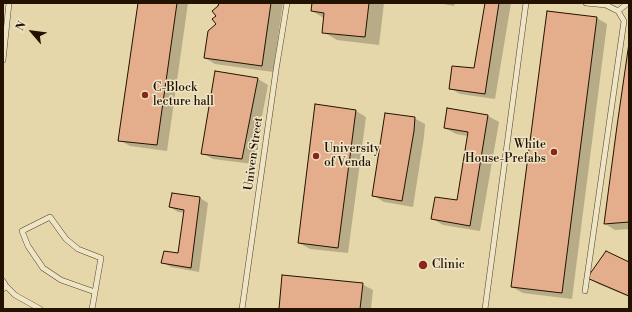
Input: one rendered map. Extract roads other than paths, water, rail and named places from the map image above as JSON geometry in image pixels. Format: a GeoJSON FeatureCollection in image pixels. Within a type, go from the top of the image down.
{"type":"FeatureCollection","features":[{"type":"Feature","properties":{"kind":"lane"},"geometry":{"type":"LineString","coordinates":[[3,60],[10,3]]}},
{"type":"Feature","properties":{"kind":"lane","name":"Univen Street"},"geometry":{"type":"LineString","coordinates":[[242,309],[287,3]]}},
{"type":"Feature","properties":{"kind":"lane"},"geometry":{"type":"LineString","coordinates":[[485,309],[526,3]]}},
{"type":"Feature","properties":{"kind":"lane"},"geometry":{"type":"LineString","coordinates":[[585,291],[624,21],[618,11],[606,6],[586,3]]}},
{"type":"Feature","properties":{"kind":"lane"},"geometry":{"type":"LineString","coordinates":[[618,11],[628,3]]}},
{"type":"Feature","properties":{"kind":"lane"},"geometry":{"type":"LineString","coordinates":[[92,309],[95,292],[101,258],[78,249],[66,239],[50,217],[22,231],[28,246],[43,268],[61,280],[95,292]]}},
{"type":"Feature","properties":{"kind":"lane"},"geometry":{"type":"LineString","coordinates":[[4,285],[40,309]]}},
{"type":"Feature","properties":{"kind":"place","name":"C-Block lecture hall"},"geometry":{"type":"Point","coordinates":[145,95]}},
{"type":"Feature","properties":{"kind":"place","name":"White House-Prefabs"},"geometry":{"type":"Point","coordinates":[554,152]}},
{"type":"Feature","properties":{"kind":"place","name":"University of Venda"},"geometry":{"type":"Point","coordinates":[316,156]}},
{"type":"Feature","properties":{"kind":"place","name":"Clinic"},"geometry":{"type":"Point","coordinates":[423,265]}}]}
